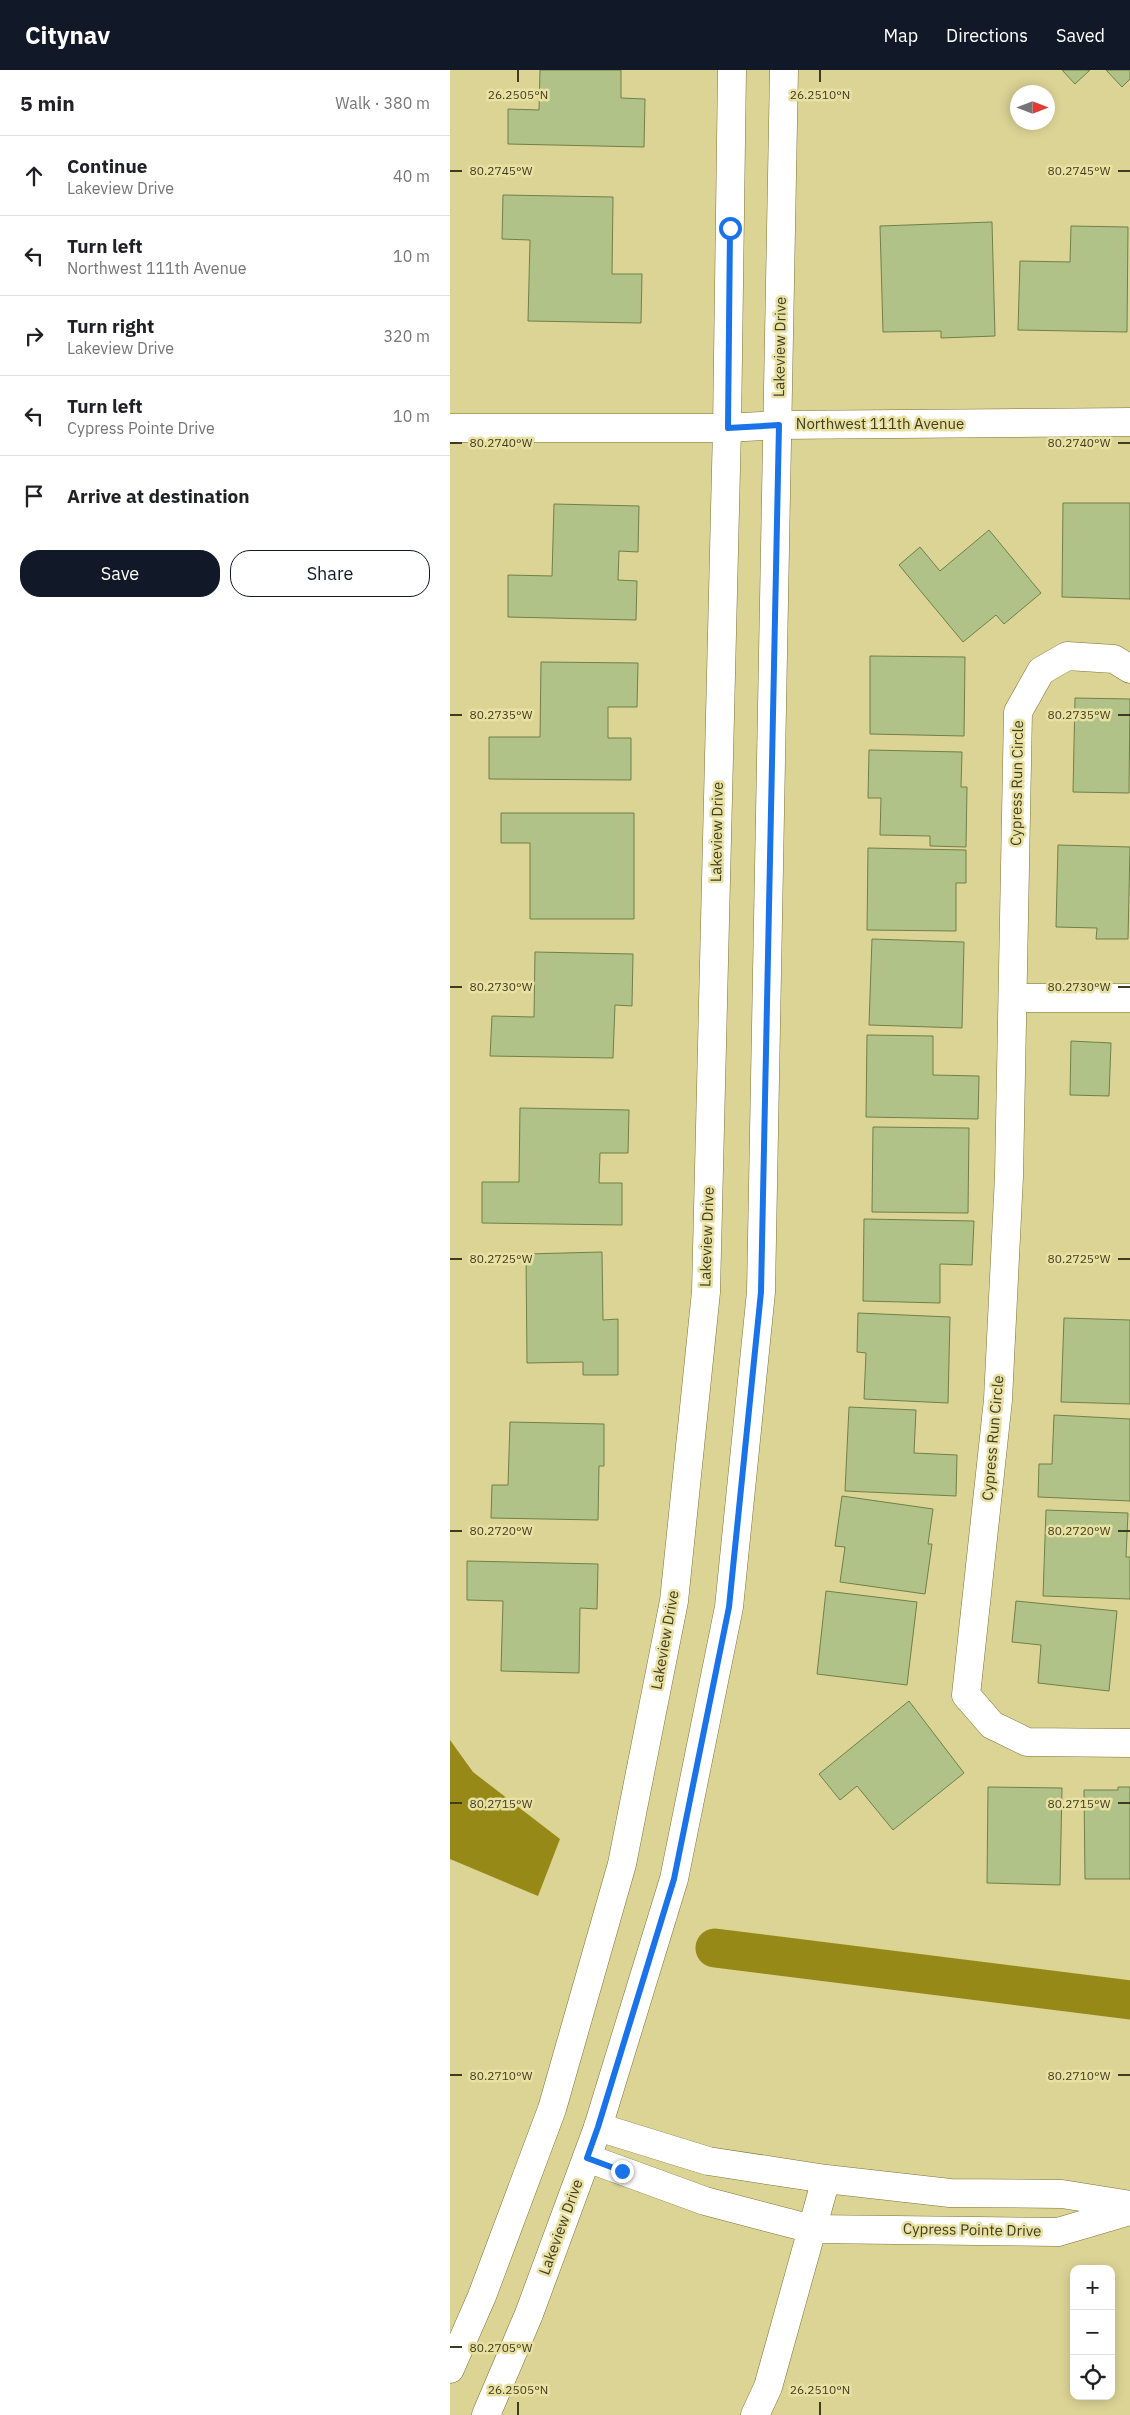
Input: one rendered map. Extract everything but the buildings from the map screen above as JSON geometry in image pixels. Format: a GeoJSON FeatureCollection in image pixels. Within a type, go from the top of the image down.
{"type":"FeatureCollection","features":[{"type":"Feature","properties":{"kind":"street","name":"Lakeview Drive"},"geometry":{"type":"LineString","coordinates":[[450,2369],[482,2296],[552,2110],[622,1864],[674,1601],[706,1292],[728,428],[732,70]]}},
{"type":"Feature","properties":{"kind":"street","name":"Lakeview Drive"},"geometry":{"type":"LineString","coordinates":[[486,2415],[529,2314],[598,2127],[674,1879],[729,1607],[761,1292],[779,425],[784,70]]}},
{"type":"Feature","properties":{"kind":"street","name":"Northwest 111th Avenue"},"geometry":{"type":"LineString","coordinates":[[450,428],[728,428],[779,425],[1130,422]]}},
{"type":"Feature","properties":{"kind":"street","name":"Cypress Run Circle"},"geometry":{"type":"LineString","coordinates":[[1130,669],[1114,659],[1067,656],[1041,671],[1018,712],[1009,1176],[998,1400],[966,1695],[992,1725],[1027,1742],[1130,1743]]}},
{"type":"Feature","properties":{"kind":"street"},"geometry":{"type":"LineString","coordinates":[[1013,998],[1130,998]]}},
{"type":"Feature","properties":{"kind":"street"},"geometry":{"type":"LineString","coordinates":[[598,2127],[708,2161],[826,2179],[950,2193],[1062,2194],[1130,2206]]}},
{"type":"Feature","properties":{"kind":"street","name":"Cypress Pointe Drive"},"geometry":{"type":"LineString","coordinates":[[587,2158],[704,2202],[812,2229],[1058,2232],[1130,2211]]}},
{"type":"Feature","properties":{"kind":"street"},"geometry":{"type":"LineString","coordinates":[[755,2415],[768,2387],[826,2179]]}},
{"type":"Feature","properties":{"kind":"shaded area"},"geometry":{"type":"Polygon","coordinates":[[[450,1740],[473,1772],[560,1839],[538,1896],[450,1859],[450,1740]]]}},
{"type":"Feature","properties":{"kind":"waterway"},"geometry":{"type":"LineString","coordinates":[[715,1948],[1130,2000]]}},
{"type":"Feature","properties":{"kind":"route"},"geometry":{"type":"LineString","coordinates":[[622,2171],[587,2158],[674,1879],[729,1607],[761,1292],[779,425],[728,428],[730,228]]}}]}
